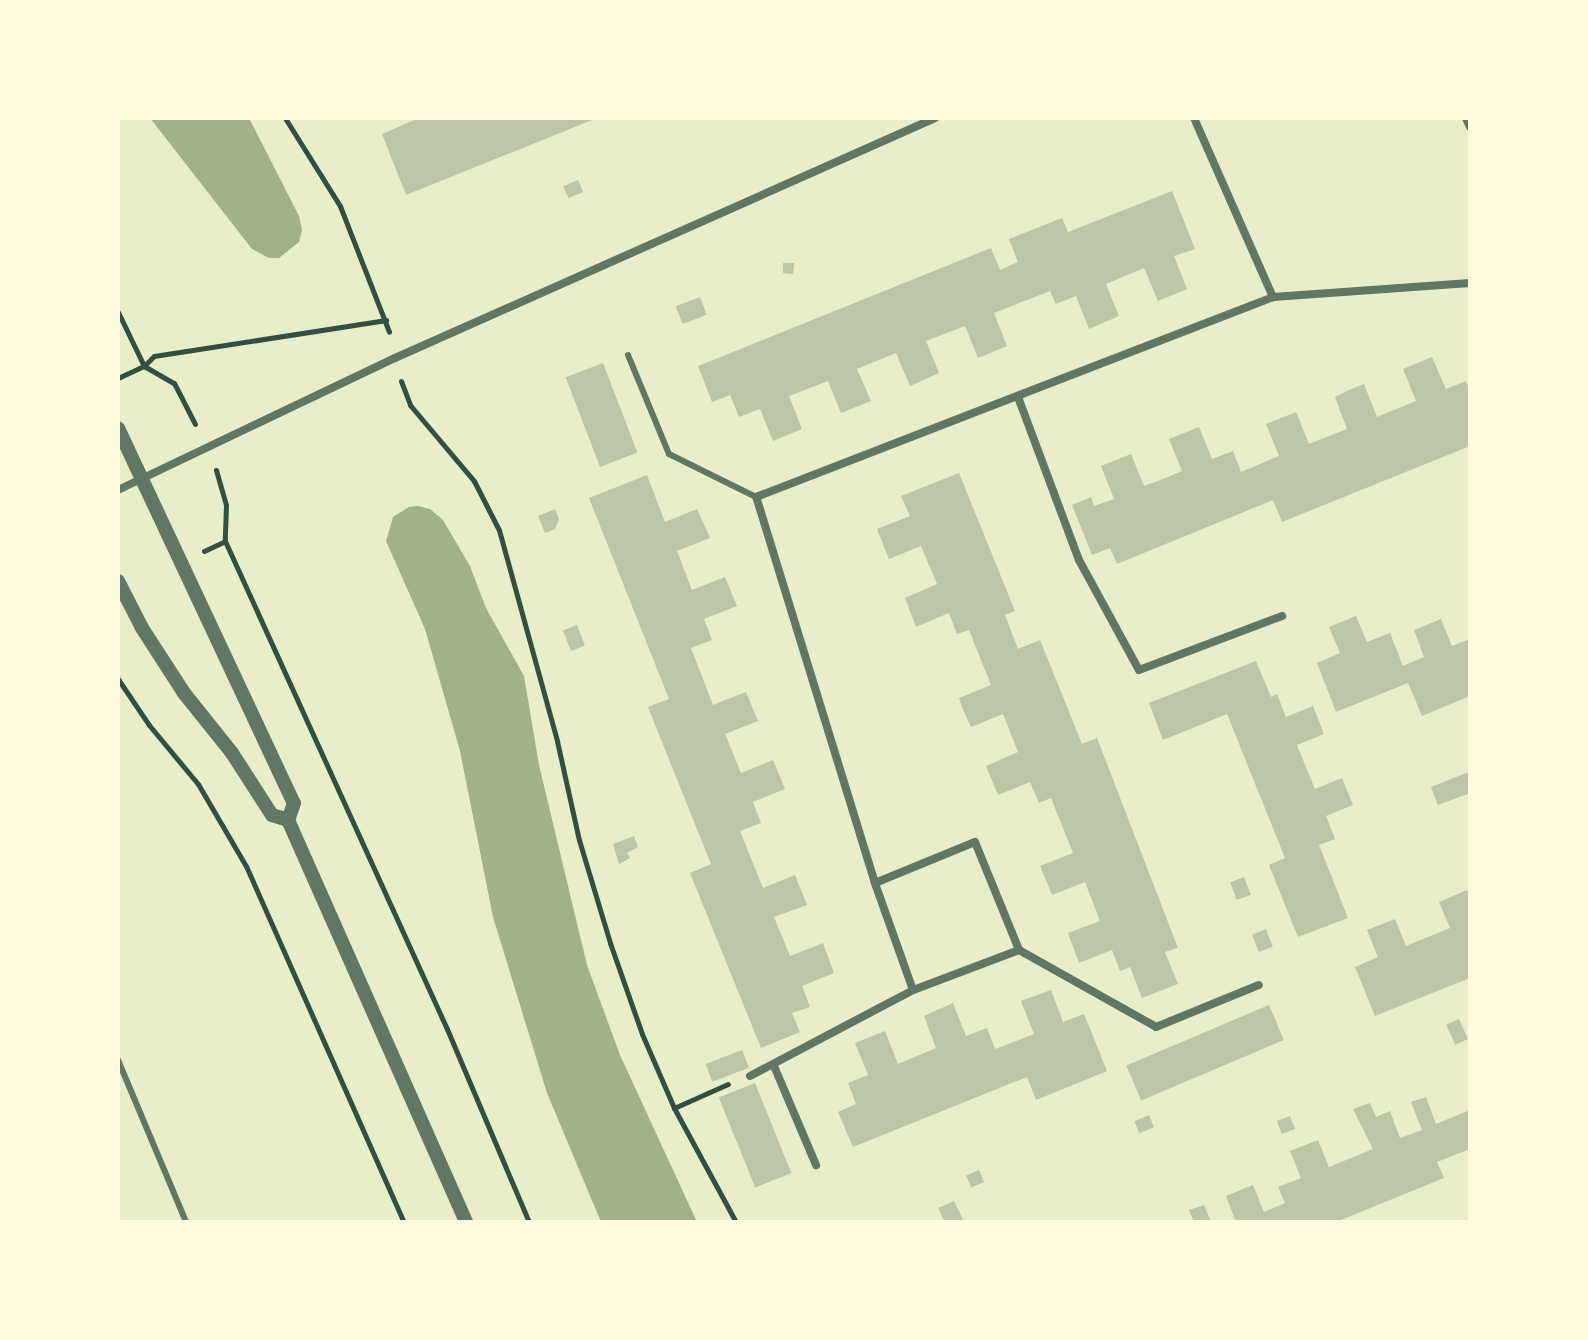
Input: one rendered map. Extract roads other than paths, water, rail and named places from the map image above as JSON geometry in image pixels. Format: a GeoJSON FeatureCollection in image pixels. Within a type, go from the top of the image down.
{"type":"FeatureCollection","features":[{"type":"Feature","properties":{"kind":"street"},"geometry":{"type":"LineString","coordinates":[[118,490],[438,338],[935,118]]}},
{"type":"Feature","properties":{"kind":"street"},"geometry":{"type":"LineString","coordinates":[[1194,118],[1273,297]]}},
{"type":"Feature","properties":{"kind":"street"},"geometry":{"type":"LineString","coordinates":[[1466,118],[1470,127]]}},
{"type":"Feature","properties":{"kind":"street"},"geometry":{"type":"LineString","coordinates":[[913,990],[875,883],[756,497],[1273,297],[1470,283]]}},
{"type":"Feature","properties":{"kind":"street"},"geometry":{"type":"LineString","coordinates":[[1018,397],[1079,560],[1139,670],[1282,616]]}},
{"type":"Feature","properties":{"kind":"street"},"geometry":{"type":"LineString","coordinates":[[118,428],[294,803],[288,820],[466,1222]]}},
{"type":"Feature","properties":{"kind":"street"},"geometry":{"type":"LineString","coordinates":[[118,581],[142,628],[184,693],[232,753],[272,815],[288,820]]}},
{"type":"Feature","properties":{"kind":"street"},"geometry":{"type":"LineString","coordinates":[[875,883],[975,842],[1019,950],[1156,1027],[1259,985]]}},
{"type":"Feature","properties":{"kind":"street"},"geometry":{"type":"LineString","coordinates":[[750,1076],[913,990],[1019,950]]}},
{"type":"Feature","properties":{"kind":"street"},"geometry":{"type":"LineString","coordinates":[[774,1066],[816,1165]]}},
{"type":"Feature","properties":{"kind":"lane"},"geometry":{"type":"LineString","coordinates":[[628,355],[669,454],[756,497]]}},
{"type":"Feature","properties":{"kind":"lane"},"geometry":{"type":"LineString","coordinates":[[118,1060],[186,1222]]}}]}
